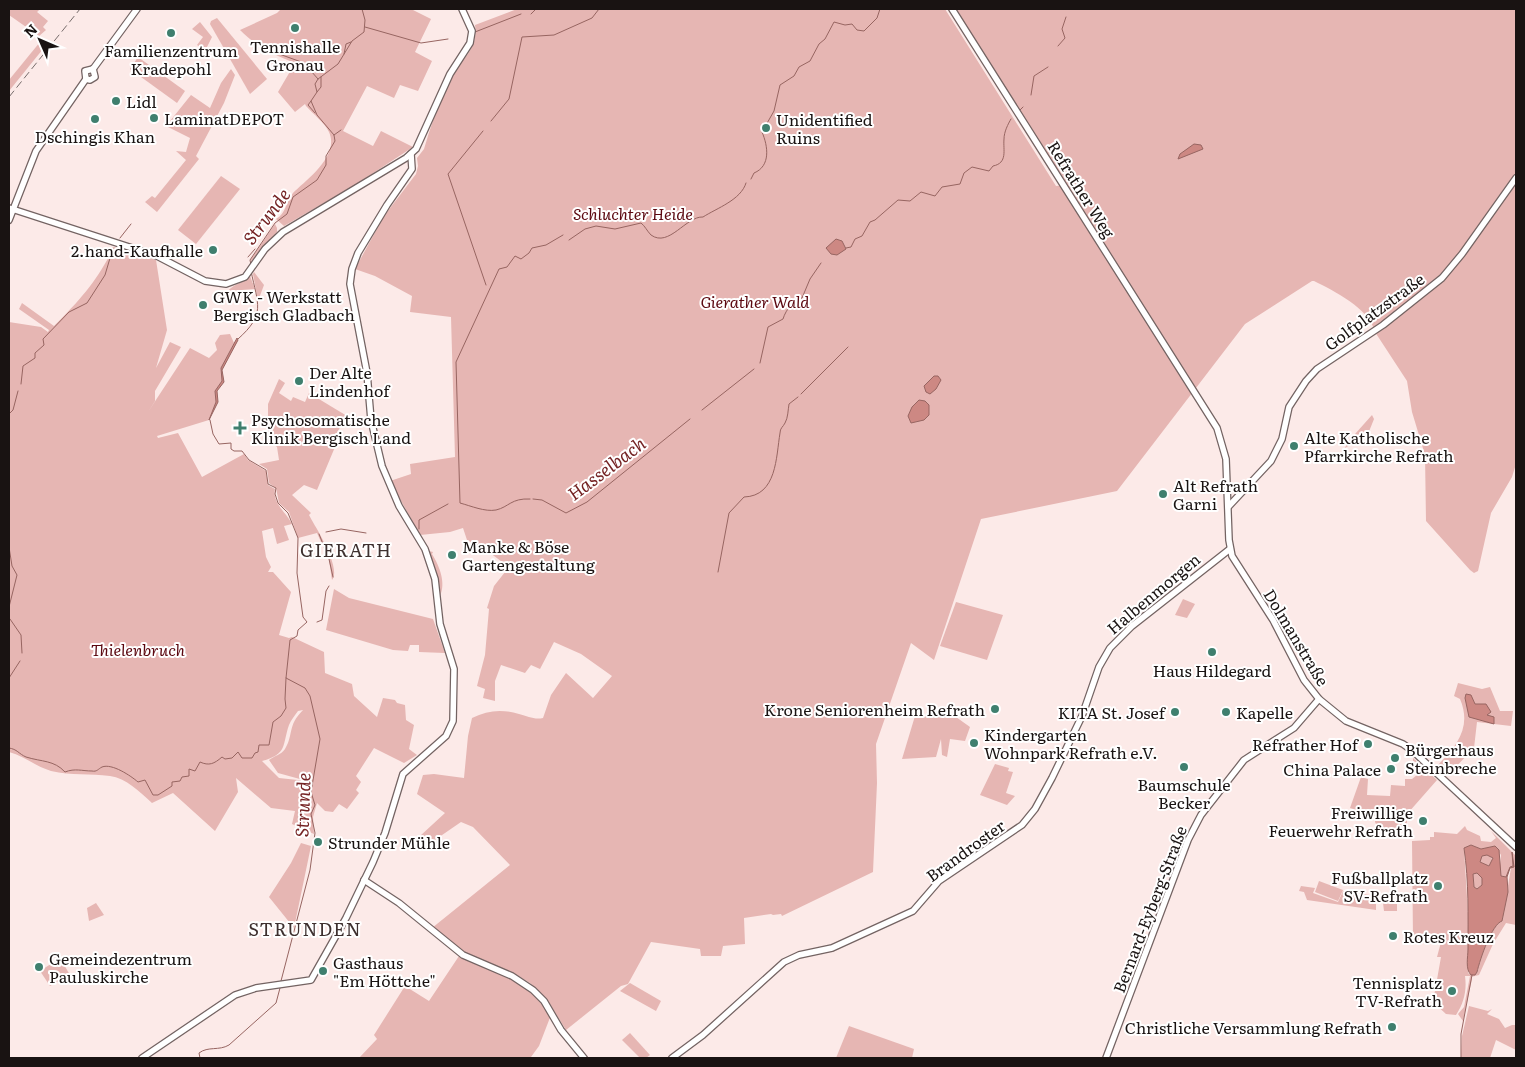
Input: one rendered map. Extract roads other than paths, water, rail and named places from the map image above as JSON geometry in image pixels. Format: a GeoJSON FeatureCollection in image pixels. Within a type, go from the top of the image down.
{"type":"FeatureCollection","features":[{"type":"Feature","properties":{"kind":"street"},"geometry":{"type":"LineString","coordinates":[[9,220],[11,209],[30,163],[41,143],[86,79],[90,80],[95,77],[93,69],[137,9]]}},
{"type":"Feature","properties":{"kind":"street"},"geometry":{"type":"LineString","coordinates":[[11,209],[157,256],[205,281],[221,284],[234,282],[250,271],[265,249],[283,232],[411,154],[421,143],[450,74],[470,43],[472,30],[462,9]]}},
{"type":"Feature","properties":{"kind":"street","name":"Refrather Weg"},"geometry":{"type":"LineString","coordinates":[[952,9],[1190,384]]}},
{"type":"Feature","properties":{"kind":"street"},"geometry":{"type":"LineString","coordinates":[[142,1058],[227,999],[256,988],[306,982],[314,976],[364,880],[385,833],[403,774],[446,736],[453,722],[454,669],[440,624],[435,579],[425,549],[399,506],[382,464],[371,420],[367,373],[350,284],[352,268],[358,254],[387,205],[412,169],[411,154]]}},
{"type":"Feature","properties":{"kind":"street","name":"Golfplatzstraße"},"geometry":{"type":"LineString","coordinates":[[1229,506],[1271,461],[1282,439],[1285,419],[1292,400],[1316,370],[1383,325],[1442,278],[1462,254],[1516,178]]}},
{"type":"Feature","properties":{"kind":"street","name":"Dolmanstraße"},"geometry":{"type":"LineString","coordinates":[[1190,384],[1217,428],[1222,441],[1226,459],[1230,549],[1236,563],[1273,620],[1304,680],[1319,698],[1351,724],[1403,744],[1414,752],[1516,847]]}},
{"type":"Feature","properties":{"kind":"street"},"geometry":{"type":"LineString","coordinates":[[1228,488],[1233,494],[1240,496]]}},
{"type":"Feature","properties":{"kind":"street","name":"Halbenmorgen"},"geometry":{"type":"LineString","coordinates":[[1066,748],[1082,716],[1100,667],[1110,648],[1132,626],[1230,549]]}},
{"type":"Feature","properties":{"kind":"street","name":"Bernard-Eyberg-Straße"},"geometry":{"type":"LineString","coordinates":[[1106,1058],[1182,857],[1201,815],[1248,756],[1294,728],[1319,698]]}},
{"type":"Feature","properties":{"kind":"street","name":"Brandroster"},"geometry":{"type":"LineString","coordinates":[[672,1058],[703,1035],[791,957],[832,948],[913,911],[940,881],[1014,831],[1028,818],[1052,778],[1066,748]]}},
{"type":"Feature","properties":{"kind":"street"},"geometry":{"type":"LineString","coordinates":[[364,880],[400,903],[463,955],[512,976],[533,990],[544,1001],[561,1030],[584,1058]]}},
{"type":"Feature","properties":{"kind":"waterway","name":"Strunde"},"geometry":{"type":"LineString","coordinates":[[251,265],[250,260],[275,223],[287,214],[293,197],[317,180],[326,165],[326,156],[335,141],[334,135],[317,115],[311,101],[317,92],[315,84],[318,79],[338,64],[352,41],[364,32],[365,20],[362,9]]}},
{"type":"Feature","properties":{"kind":"waterway"},"geometry":{"type":"LineString","coordinates":[[531,14],[536,9]]}},
{"type":"Feature","properties":{"kind":"waterway"},"geometry":{"type":"LineString","coordinates":[[491,121],[509,99],[522,37],[554,35],[592,18],[599,9]]}},
{"type":"Feature","properties":{"kind":"waterway"},"geometry":{"type":"LineString","coordinates":[[751,179],[754,173],[766,161],[767,149],[762,132],[774,111],[780,85],[794,76],[799,67],[810,61],[834,22],[845,25],[852,24],[857,30],[864,31],[877,18],[880,9]]}},
{"type":"Feature","properties":{"kind":"waterway"},"geometry":{"type":"LineString","coordinates":[[475,32],[521,14]]}},
{"type":"Feature","properties":{"kind":"waterway","name":"Hasselbach"},"geometry":{"type":"LineString","coordinates":[[1058,46],[1065,38],[1062,29],[1066,17]]}},
{"type":"Feature","properties":{"kind":"waterway"},"geometry":{"type":"LineString","coordinates":[[365,27],[421,43],[448,39]]}},
{"type":"Feature","properties":{"kind":"waterway"},"geometry":{"type":"LineString","coordinates":[[257,42],[271,51],[304,63],[318,79]]}},
{"type":"Feature","properties":{"kind":"waterway","name":"Strunde"},"geometry":{"type":"LineString","coordinates":[[344,54],[346,44],[351,42]]}},
{"type":"Feature","properties":{"kind":"waterway","name":"Hasselbach"},"geometry":{"type":"LineString","coordinates":[[1031,95],[1034,76],[1048,67]]}},
{"type":"Feature","properties":{"kind":"waterway","name":"Strunde"},"geometry":{"type":"LineString","coordinates":[[317,92],[321,87],[321,77]]}},
{"type":"Feature","properties":{"kind":"waterway","name":"Strunde"},"geometry":{"type":"LineString","coordinates":[[311,101],[308,105],[315,113]]}},
{"type":"Feature","properties":{"kind":"waterway"},"geometry":{"type":"LineString","coordinates":[[1020,110],[1023,107]]}},
{"type":"Feature","properties":{"kind":"waterway","name":"Hasselbach"},"geometry":{"type":"LineString","coordinates":[[846,248],[851,247],[855,239],[862,236],[870,222],[875,220],[898,200],[910,201],[921,192],[935,196],[942,187],[960,184],[964,173],[972,167],[989,171],[993,166],[1001,162],[1004,156],[1005,134],[1011,119]]}},
{"type":"Feature","properties":{"kind":"waterway"},"geometry":{"type":"LineString","coordinates":[[334,135],[341,130]]}},
{"type":"Feature","properties":{"kind":"waterway"},"geometry":{"type":"LineString","coordinates":[[483,131],[448,174],[486,285]]}},
{"type":"Feature","properties":{"kind":"waterway"},"geometry":{"type":"LineString","coordinates":[[569,240],[585,229],[596,226],[615,229],[641,223],[651,235],[664,238],[690,221],[703,217],[734,199],[746,183]]}},
{"type":"Feature","properties":{"kind":"waterway"},"geometry":{"type":"LineString","coordinates":[[120,238],[131,224]]}},
{"type":"Feature","properties":{"kind":"waterway"},"geometry":{"type":"LineString","coordinates":[[530,499],[514,501],[496,510],[487,510],[460,503],[456,362],[499,269],[507,267],[515,256],[521,259],[532,248],[546,245],[563,235]]}},
{"type":"Feature","properties":{"kind":"waterway"},"geometry":{"type":"LineString","coordinates":[[21,384],[23,366],[35,358],[35,353],[44,345],[43,339],[69,312],[87,303],[105,275],[113,248]]}},
{"type":"Feature","properties":{"kind":"waterway","name":"Strunde"},"geometry":{"type":"LineString","coordinates":[[248,257],[255,249]]}},
{"type":"Feature","properties":{"kind":"waterway","name":"Hasselbach"},"geometry":{"type":"LineString","coordinates":[[760,363],[768,327],[783,319],[791,306],[802,298],[810,279],[821,263]]}},
{"type":"Feature","properties":{"kind":"waterway","name":"Strunde"},"geometry":{"type":"LineString","coordinates":[[238,339],[253,323],[258,308],[251,271]]}},
{"type":"Feature","properties":{"kind":"waterway"},"geometry":{"type":"LineString","coordinates":[[801,394],[848,347]]}},
{"type":"Feature","properties":{"kind":"waterway","name":"Hasselbach"},"geometry":{"type":"LineString","coordinates":[[702,410],[754,369]]}},
{"type":"Feature","properties":{"kind":"waterway"},"geometry":{"type":"LineString","coordinates":[[9,414],[13,410],[18,391]]}},
{"type":"Feature","properties":{"kind":"waterway"},"geometry":{"type":"LineString","coordinates":[[718,572],[729,513],[744,497],[755,495],[769,483],[776,464],[780,431],[787,419],[789,404],[798,397]]}},
{"type":"Feature","properties":{"kind":"waterway","name":"Hasselbach"},"geometry":{"type":"LineString","coordinates":[[533,499],[542,500],[566,513],[587,502],[690,419]]}},
{"type":"Feature","properties":{"kind":"waterway","name":"Strunde"},"geometry":{"type":"LineString","coordinates":[[210,420],[213,434],[219,444],[231,443],[231,449],[242,451],[249,460],[266,470],[268,484],[276,488],[275,494],[278,503],[288,513],[298,538],[297,573],[303,617],[307,622],[298,630],[297,636],[290,640],[286,678],[305,688],[310,696],[320,739],[311,792],[315,805],[311,814],[315,833],[310,870],[281,981]]}},
{"type":"Feature","properties":{"kind":"waterway","name":"Hasselbach"},"geometry":{"type":"LineString","coordinates":[[419,529],[419,520],[448,504]]}},
{"type":"Feature","properties":{"kind":"waterway","name":"Hasselbach"},"geometry":{"type":"LineString","coordinates":[[326,532],[341,529],[366,533]]}},
{"type":"Feature","properties":{"kind":"waterway","name":"Hasselbach"},"geometry":{"type":"LineString","coordinates":[[319,534],[329,559],[333,577]]}},
{"type":"Feature","properties":{"kind":"waterway"},"geometry":{"type":"LineString","coordinates":[[9,547],[12,566],[17,575],[9,607]]}},
{"type":"Feature","properties":{"kind":"waterway","name":"Hasselbach"},"geometry":{"type":"LineString","coordinates":[[317,622],[322,620],[326,591],[329,586]]}},
{"type":"Feature","properties":{"kind":"waterway"},"geometry":{"type":"LineString","coordinates":[[10,619],[21,635],[22,653]]}},
{"type":"Feature","properties":{"kind":"waterway"},"geometry":{"type":"LineString","coordinates":[[9,678],[20,661]]}},
{"type":"Feature","properties":{"kind":"waterway"},"geometry":{"type":"LineString","coordinates":[[9,748],[26,757],[57,765],[65,772],[75,770],[95,771],[106,766],[116,768],[138,782],[145,780],[153,795],[158,795],[172,786],[172,782],[180,781],[182,777],[189,776],[189,769],[195,771],[200,762],[211,764],[222,757],[225,759],[232,758],[238,752],[242,758],[252,758],[258,752],[259,745],[269,745],[273,722],[281,716],[286,708],[286,678]]}},
{"type":"Feature","properties":{"kind":"waterway"},"geometry":{"type":"LineString","coordinates":[[1461,1058],[1461,1034],[1472,975]]}},
{"type":"Feature","properties":{"kind":"waterway","name":"Strunde"},"geometry":{"type":"LineString","coordinates":[[200,1058],[199,1053],[202,1051],[229,1045],[276,1003],[280,988]]}},
{"type":"Feature","properties":{"kind":"railway"},"geometry":{"type":"LineString","coordinates":[[9,97],[80,9]]}},
{"type":"Feature","properties":{"kind":"place","name":"Tennishalle Gronau"},"geometry":{"type":"Point","coordinates":[295,28]}},
{"type":"Feature","properties":{"kind":"place","name":"Familienzentrum Kradepohl"},"geometry":{"type":"Point","coordinates":[171,33]}},
{"type":"Feature","properties":{"kind":"place","name":"Lidl"},"geometry":{"type":"Point","coordinates":[116,101]}},
{"type":"Feature","properties":{"kind":"place","name":"LaminatDEPOT"},"geometry":{"type":"Point","coordinates":[154,118]}},
{"type":"Feature","properties":{"kind":"place","name":"Dschingis Khan"},"geometry":{"type":"Point","coordinates":[95,119]}},
{"type":"Feature","properties":{"kind":"place","name":"Unidentified Ruins"},"geometry":{"type":"Point","coordinates":[766,128]}},
{"type":"Feature","properties":{"kind":"place","name":"2.hand-Kaufhalle"},"geometry":{"type":"Point","coordinates":[213,250]}},
{"type":"Feature","properties":{"kind":"place","name":"GWK - Werkstatt Bergisch Gladbach"},"geometry":{"type":"Point","coordinates":[203,305]}},
{"type":"Feature","properties":{"kind":"place","name":"Der Alte Lindenhof"},"geometry":{"type":"Point","coordinates":[299,381]}},
{"type":"Feature","properties":{"kind":"place","name":"Psychosomatische Klinik Bergisch Land"},"geometry":{"type":"Point","coordinates":[240,428]}},
{"type":"Feature","properties":{"kind":"place","name":"Alte Katholische Pfarrkirche Refrath"},"geometry":{"type":"Point","coordinates":[1294,446]}},
{"type":"Feature","properties":{"kind":"place","name":"Alt Refrath Garni"},"geometry":{"type":"Point","coordinates":[1163,494]}},
{"type":"Feature","properties":{"kind":"place","name":"Manke & Böse Gartengestaltung"},"geometry":{"type":"Point","coordinates":[452,555]}},
{"type":"Feature","properties":{"kind":"place","name":"Haus Hildegard"},"geometry":{"type":"Point","coordinates":[1212,652]}},
{"type":"Feature","properties":{"kind":"place","name":"Krone Seniorenheim Refrath"},"geometry":{"type":"Point","coordinates":[995,709]}},
{"type":"Feature","properties":{"kind":"place","name":"KITA St. Josef"},"geometry":{"type":"Point","coordinates":[1175,712]}},
{"type":"Feature","properties":{"kind":"place","name":"Kapelle"},"geometry":{"type":"Point","coordinates":[1226,712]}},
{"type":"Feature","properties":{"kind":"place","name":"Kindergarten Wohnpark Refrath e.V."},"geometry":{"type":"Point","coordinates":[974,743]}},
{"type":"Feature","properties":{"kind":"place","name":"Refrather Hof"},"geometry":{"type":"Point","coordinates":[1368,744]}},
{"type":"Feature","properties":{"kind":"place","name":"Bürgerhaus Steinbreche"},"geometry":{"type":"Point","coordinates":[1395,758]}},
{"type":"Feature","properties":{"kind":"place","name":"Baumschule Becker"},"geometry":{"type":"Point","coordinates":[1184,767]}},
{"type":"Feature","properties":{"kind":"place","name":"China Palace"},"geometry":{"type":"Point","coordinates":[1391,769]}},
{"type":"Feature","properties":{"kind":"place","name":"Freiwillige Feuerwehr Refrath"},"geometry":{"type":"Point","coordinates":[1423,821]}},
{"type":"Feature","properties":{"kind":"place","name":"Strunder Mühle"},"geometry":{"type":"Point","coordinates":[318,842]}},
{"type":"Feature","properties":{"kind":"place","name":"Fußballplatz SV-Refrath"},"geometry":{"type":"Point","coordinates":[1438,886]}},
{"type":"Feature","properties":{"kind":"place","name":"Rotes Kreuz"},"geometry":{"type":"Point","coordinates":[1393,936]}},
{"type":"Feature","properties":{"kind":"place","name":"Gemeindezentrum Pauluskirche"},"geometry":{"type":"Point","coordinates":[39,967]}},
{"type":"Feature","properties":{"kind":"place","name":"Gasthaus \"Em Höttche\""},"geometry":{"type":"Point","coordinates":[323,971]}},
{"type":"Feature","properties":{"kind":"place","name":"Tennisplatz TV-Refrath"},"geometry":{"type":"Point","coordinates":[1452,991]}},
{"type":"Feature","properties":{"kind":"place","name":"Christliche Versammlung Refrath"},"geometry":{"type":"Point","coordinates":[1392,1027]}},
{"type":"Feature","properties":{"kind":"district","name":"GIERATH"},"geometry":{"type":"Point","coordinates":[346,549]}},
{"type":"Feature","properties":{"kind":"district","name":"STRUNDEN"},"geometry":{"type":"Point","coordinates":[305,928]}},
{"type":"Feature","properties":{"kind":"park label","name":"Schluchter Heide"},"geometry":{"type":"Point","coordinates":[633,213]}},
{"type":"Feature","properties":{"kind":"park label","name":"Gierather Wald"},"geometry":{"type":"Point","coordinates":[755,301]}},
{"type":"Feature","properties":{"kind":"park label","name":"Thielenbruch"},"geometry":{"type":"Point","coordinates":[138,649]}}]}
